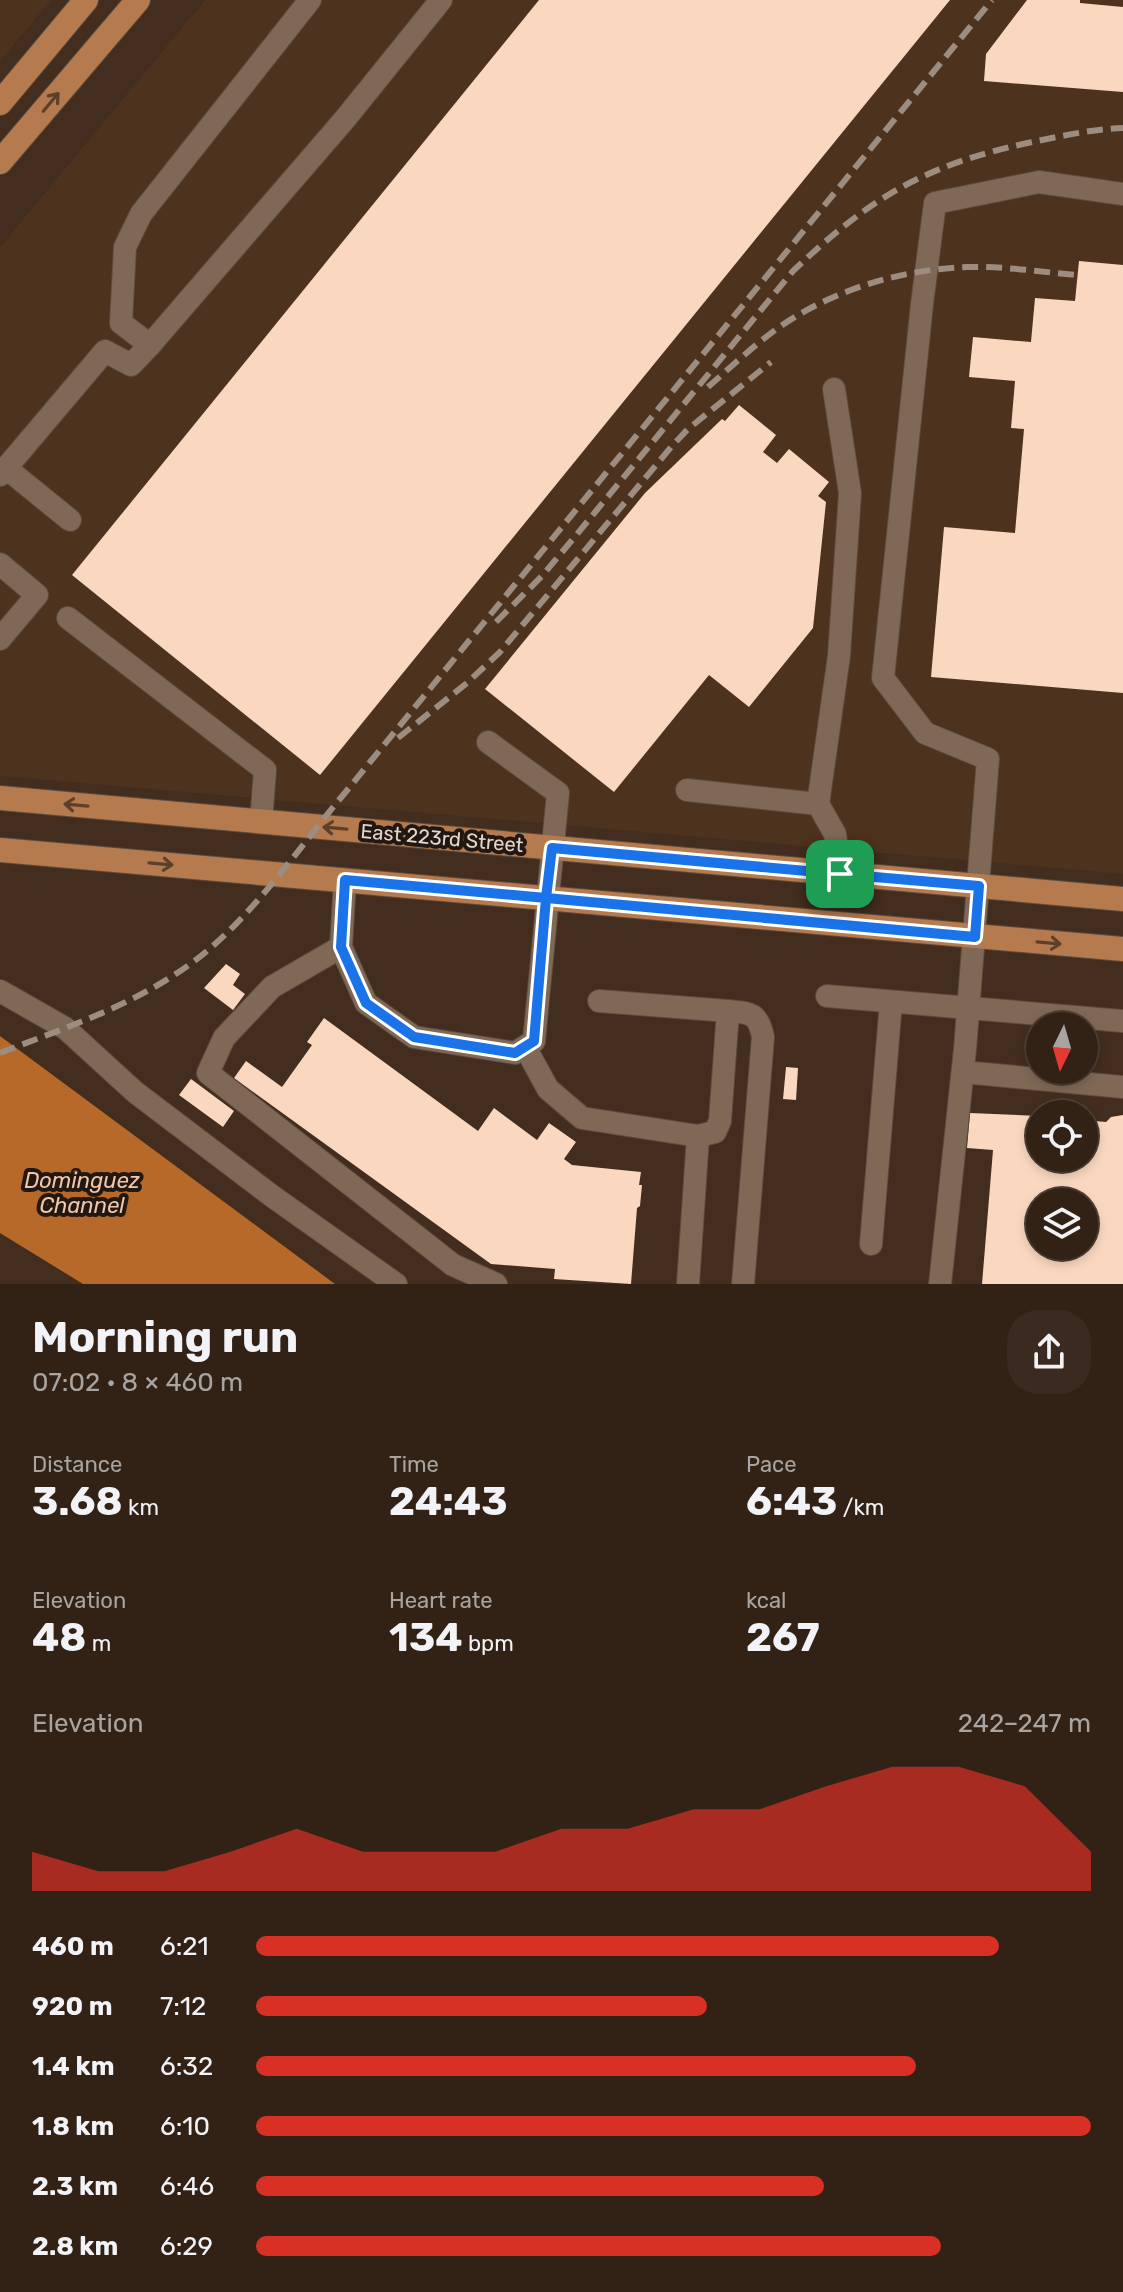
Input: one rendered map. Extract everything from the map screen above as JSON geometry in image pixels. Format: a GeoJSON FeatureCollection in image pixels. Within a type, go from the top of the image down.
{"type":"FeatureCollection","features":[{"type":"Feature","properties":{"kind":"main road"},"geometry":{"type":"LineString","coordinates":[[0,103],[86,0]]}},
{"type":"Feature","properties":{"kind":"main road"},"geometry":{"type":"LineString","coordinates":[[0,162],[138,0]]}},
{"type":"Feature","properties":{"kind":"main road","name":"East 223rd Street"},"geometry":{"type":"LineString","coordinates":[[0,798],[1123,899]]}},
{"type":"Feature","properties":{"kind":"main road"},"geometry":{"type":"LineString","coordinates":[[0,850],[1123,949]]}},
{"type":"Feature","properties":{"kind":"lane"},"geometry":{"type":"LineString","coordinates":[[70,520],[3,471],[105,351],[131,365],[150,345],[345,119],[441,0]]}},
{"type":"Feature","properties":{"kind":"lane"},"geometry":{"type":"LineString","coordinates":[[150,345],[121,323],[125,247],[141,214],[307,1]]}},
{"type":"Feature","properties":{"kind":"lane"},"geometry":{"type":"LineString","coordinates":[[940,1284],[969,1009],[988,759],[925,733],[883,678],[935,203],[1039,182],[1123,194]]}},
{"type":"Feature","properties":{"kind":"lane"},"geometry":{"type":"LineString","coordinates":[[834,389],[850,493],[839,656],[818,804],[835,834],[840,874]]}},
{"type":"Feature","properties":{"kind":"lane"},"geometry":{"type":"LineString","coordinates":[[0,564],[37,595],[0,639]]}},
{"type":"Feature","properties":{"kind":"lane"},"geometry":{"type":"LineString","coordinates":[[68,618],[265,770],[261,822]]}},
{"type":"Feature","properties":{"kind":"lane"},"geometry":{"type":"LineString","coordinates":[[345,880],[341,947],[366,1003],[414,1037],[515,1053],[534,1041],[558,793],[488,742]]}},
{"type":"Feature","properties":{"kind":"lane"},"geometry":{"type":"LineString","coordinates":[[687,790],[818,804]]}},
{"type":"Feature","properties":{"kind":"lane"},"geometry":{"type":"LineString","coordinates":[[341,947],[272,987],[224,1038],[208,1073],[453,1265],[496,1284]]}},
{"type":"Feature","properties":{"kind":"lane"},"geometry":{"type":"LineString","coordinates":[[0,991],[65,1028],[135,1092],[272,1196],[396,1284]]}},
{"type":"Feature","properties":{"kind":"lane"},"geometry":{"type":"LineString","coordinates":[[827,996],[1123,1021]]}},
{"type":"Feature","properties":{"kind":"lane"},"geometry":{"type":"LineString","coordinates":[[599,1001],[750,1013],[760,1023],[763,1037],[743,1284]]}},
{"type":"Feature","properties":{"kind":"lane"},"geometry":{"type":"LineString","coordinates":[[871,1244],[891,1002]]}},
{"type":"Feature","properties":{"kind":"lane"},"geometry":{"type":"LineString","coordinates":[[525,1047],[548,1089],[582,1118],[698,1136],[715,1132],[720,1121],[728,1011]]}},
{"type":"Feature","properties":{"kind":"lane"},"geometry":{"type":"LineString","coordinates":[[963,1072],[1123,1087]]}},
{"type":"Feature","properties":{"kind":"lane"},"geometry":{"type":"LineString","coordinates":[[688,1284],[698,1136]]}},
{"type":"Feature","properties":{"kind":"shaded area"},"geometry":{"type":"Polygon","coordinates":[[[0,0],[51,0],[0,61],[0,0]]]}},
{"type":"Feature","properties":{"kind":"shaded area"},"geometry":{"type":"Polygon","coordinates":[[[205,0],[1123,0],[1123,874],[0,776],[0,247],[205,0]]]}},
{"type":"Feature","properties":{"kind":"water","name":"Dominguez Channel"},"geometry":{"type":"Polygon","coordinates":[[[0,1036],[335,1284],[83,1284],[0,1233],[0,1036]]]}},
{"type":"Feature","properties":{"kind":"building"},"geometry":{"type":"Polygon","coordinates":[[[539,0],[950,0],[320,775],[72,575],[539,0]]]}},
{"type":"Feature","properties":{"kind":"building"},"geometry":{"type":"Polygon","coordinates":[[[1027,0],[1080,0],[1080,3],[1123,7],[1123,92],[984,81],[986,54],[1027,0]]]}},
{"type":"Feature","properties":{"kind":"building"},"geometry":{"type":"Polygon","coordinates":[[[1079,261],[1123,265],[1123,693],[931,677],[944,527],[1015,533],[1024,429],[1011,428],[1015,381],[969,377],[973,337],[1031,342],[1035,298],[1075,301],[1079,261]]]}},
{"type":"Feature","properties":{"kind":"building"},"geometry":{"type":"Polygon","coordinates":[[[739,405],[776,435],[763,452],[777,463],[789,449],[829,482],[818,496],[826,502],[813,628],[749,707],[709,675],[614,792],[485,689],[645,493],[739,405]]]}},
{"type":"Feature","properties":{"kind":"building"},"geometry":{"type":"Polygon","coordinates":[[[226,964],[240,974],[233,985],[245,994],[233,1010],[204,988],[226,964]]]}},
{"type":"Feature","properties":{"kind":"building"},"geometry":{"type":"Polygon","coordinates":[[[324,1018],[478,1131],[494,1108],[537,1140],[549,1123],[576,1142],[564,1159],[572,1165],[641,1172],[631,1284],[554,1279],[555,1269],[491,1264],[234,1078],[246,1061],[282,1087],[312,1045],[307,1042],[324,1018]]]}},
{"type":"Feature","properties":{"kind":"building"},"geometry":{"type":"Polygon","coordinates":[[[786,1067],[798,1068],[796,1100],[783,1099],[786,1067]]]}},
{"type":"Feature","properties":{"kind":"building"},"geometry":{"type":"Polygon","coordinates":[[[191,1079],[234,1111],[223,1127],[179,1095],[191,1079]]]}},
{"type":"Feature","properties":{"kind":"building"},"geometry":{"type":"Polygon","coordinates":[[[970,1113],[1026,1115],[1026,1172],[1098,1172],[1098,1121],[1106,1122],[1111,1117],[1123,1115],[1123,1284],[982,1284],[993,1150],[967,1148],[970,1113]]]}},
{"type":"Feature","properties":{"kind":"railway"},"geometry":{"type":"LineString","coordinates":[[0,1053],[100,1014],[148,991],[214,945],[254,905],[992,0]]}},
{"type":"Feature","properties":{"kind":"railway"},"geometry":{"type":"LineString","coordinates":[[496,622],[542,576],[793,271],[849,222],[902,187],[961,161],[1032,142],[1123,128]]}},
{"type":"Feature","properties":{"kind":"railway"},"geometry":{"type":"LineString","coordinates":[[708,387],[778,328],[821,303],[868,284],[918,272],[968,267],[1077,275]]}},
{"type":"Feature","properties":{"kind":"railway"},"geometry":{"type":"LineString","coordinates":[[398,738],[467,683],[500,652],[672,446],[688,429],[771,362]]}},
{"type":"Feature","properties":{"kind":"route"},"geometry":{"type":"LineString","coordinates":[[840,874],[552,848],[546,898],[345,880],[341,947],[366,1003],[414,1037],[515,1053],[534,1041],[546,898],[975,937],[979,886],[840,874]]}}]}
